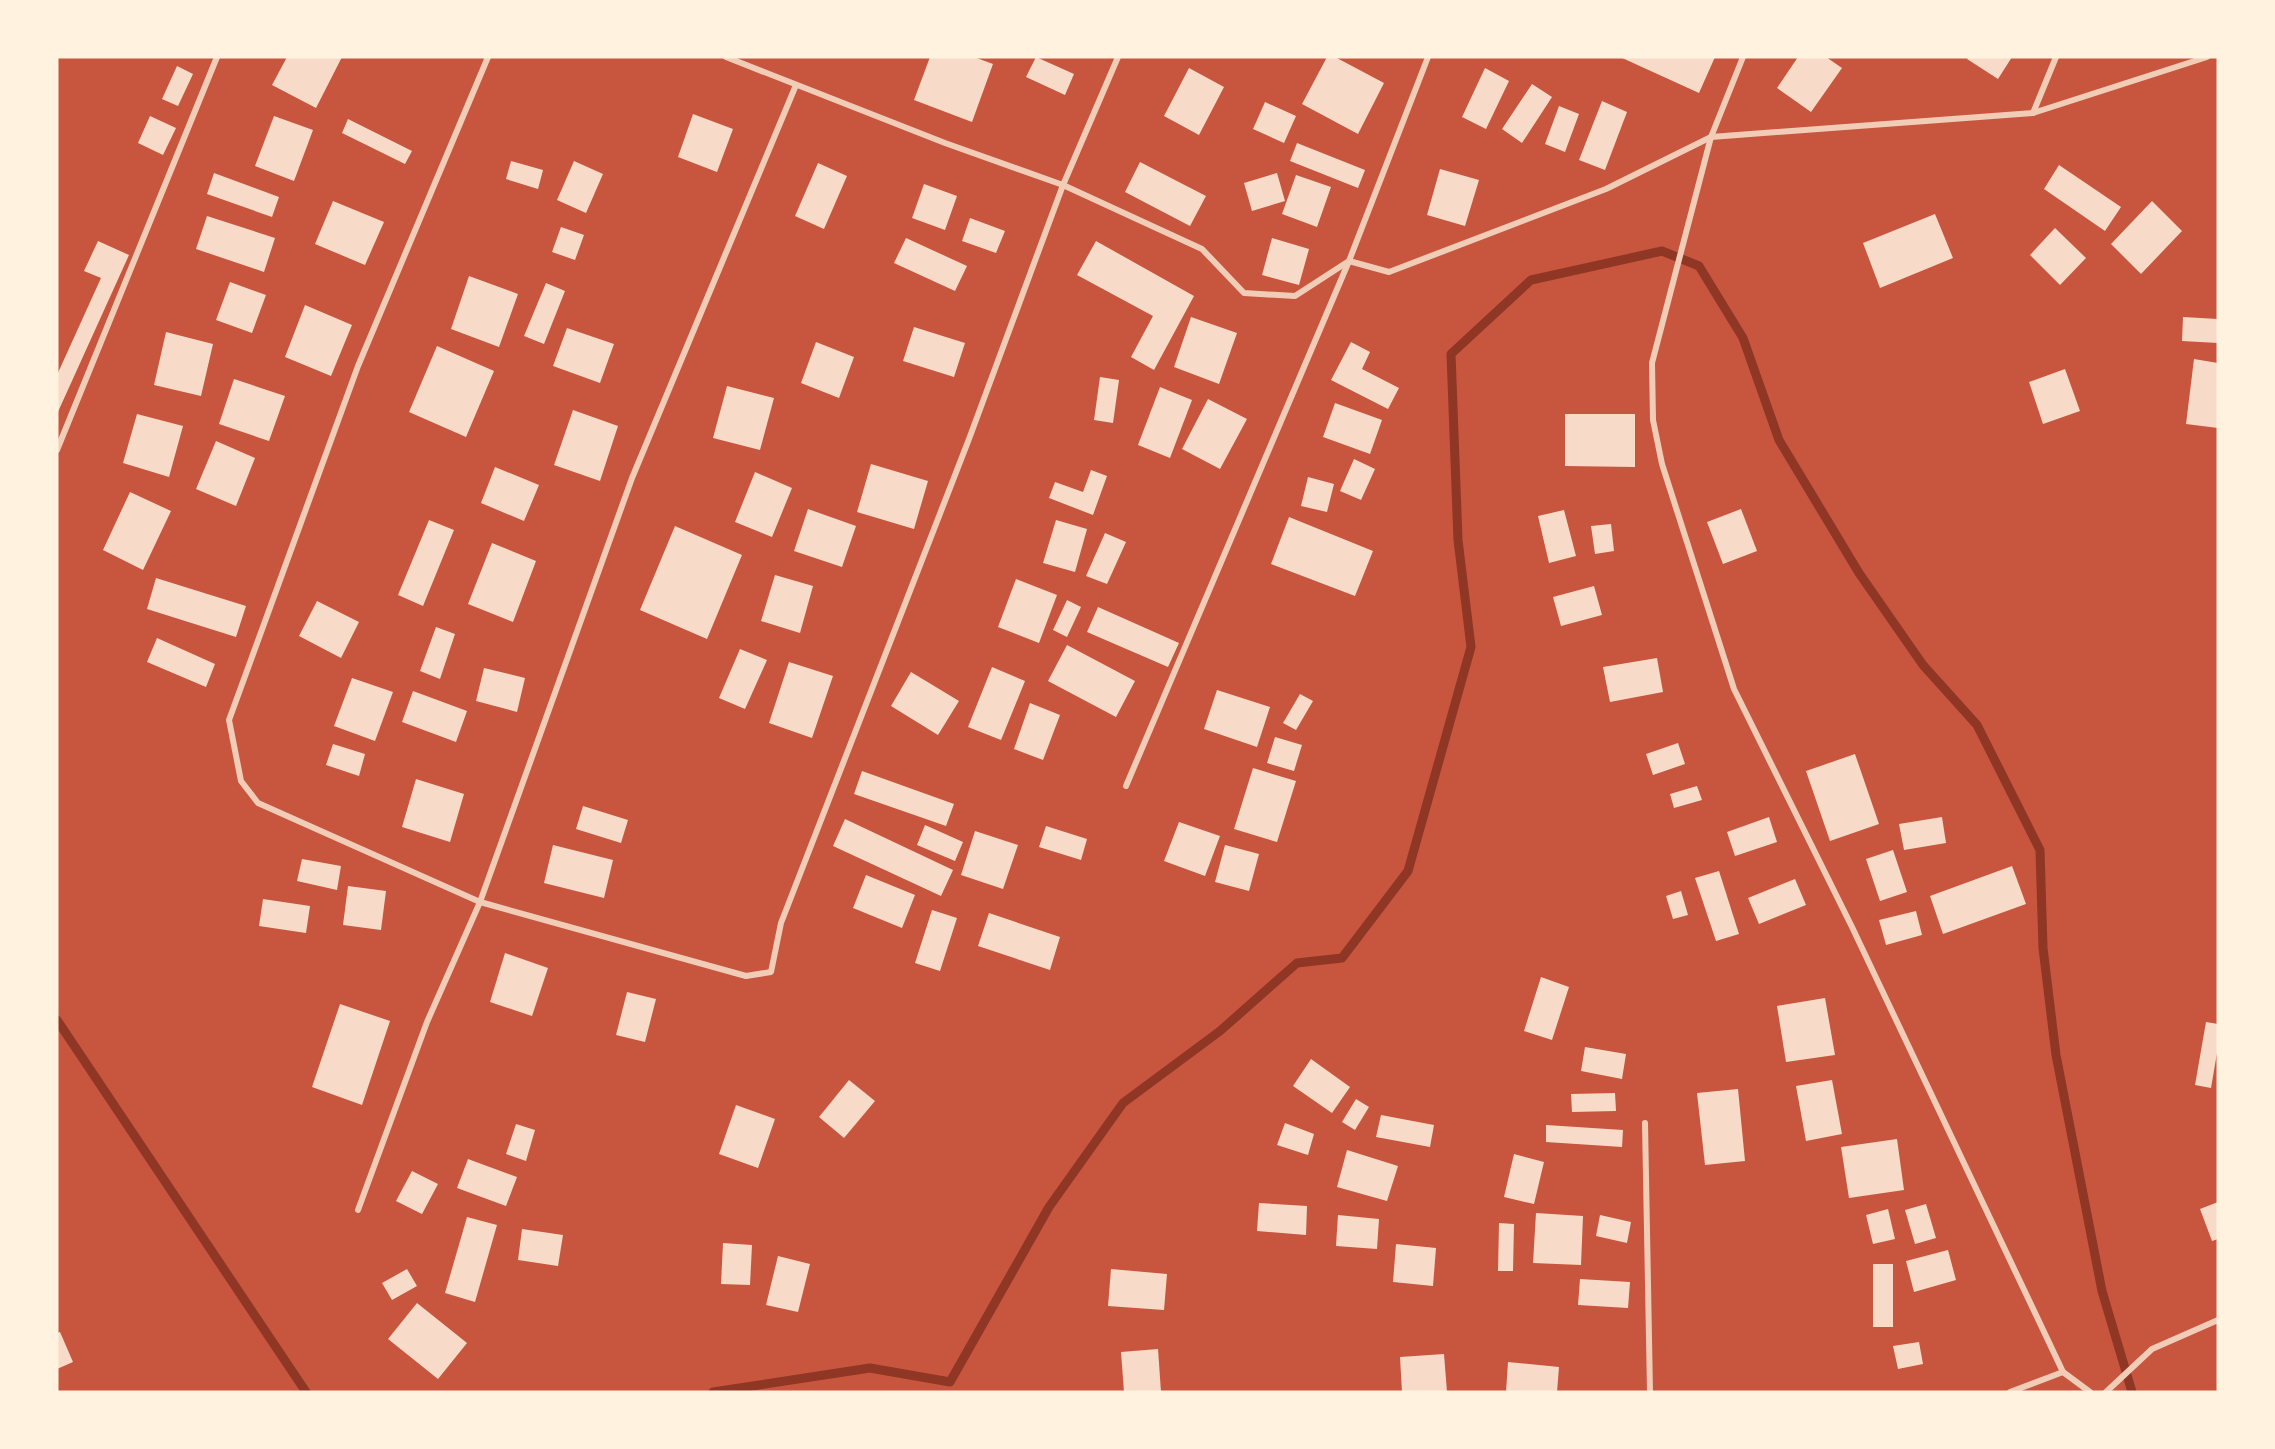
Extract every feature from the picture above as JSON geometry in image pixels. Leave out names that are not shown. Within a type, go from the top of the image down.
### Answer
[{"type":"street","points":[[57,450],[216,57]]},
{"type":"street","points":[[488,57],[358,366],[229,720],[241,781],[258,803],[480,902],[746,976],[771,972],[781,923],[969,439],[1063,185],[1118,57]]},
{"type":"street","points":[[726,57],[945,143],[1063,185],[1202,249],[1244,293],[1295,296],[1349,261],[1389,272],[1606,189],[1711,137],[2033,113],[2207,57]]},
{"type":"street","points":[[1126,786],[1349,261],[1428,57]]},
{"type":"street","points":[[1743,57],[1711,137],[1652,363],[1653,420],[1662,464],[1734,689],[1852,927],[2063,1372],[2090,1392]]},
{"type":"street","points":[[2033,113],[2056,57]]},
{"type":"street","points":[[358,1210],[427,1022],[480,902],[632,478],[796,85]]},
{"type":"street","points":[[1645,1123],[1650,1392]]},
{"type":"street","points":[[2106,1392],[2152,1349],[2218,1320]]},
{"type":"street","points":[[2010,1392],[2063,1372]]},
{"type":"building","points":[[287,57],[342,57],[316,108],[272,85]]},
{"type":"building","points":[[930,57],[974,57],[993,64],[972,122],[914,100]]},
{"type":"building","points":[[1036,57],[1074,74],[1065,95],[1026,77]]},
{"type":"building","points":[[1327,57],[1335,57],[1384,83],[1358,134],[1302,104]]},
{"type":"building","points":[[1620,57],[1715,57],[1699,93]]},
{"type":"building","points":[[1798,57],[1826,57],[1842,68],[1811,112],[1777,88]]},
{"type":"building","points":[[1969,57],[2012,57],[1998,79],[1967,59]]},
{"type":"building","points":[[177,66],[193,74],[178,106],[162,99]]},
{"type":"building","points":[[1189,68],[1224,87],[1199,135],[1164,116]]},
{"type":"building","points":[[1485,68],[1509,81],[1486,129],[1462,117]]},
{"type":"building","points":[[1532,84],[1552,97],[1522,143],[1502,129]]},
{"type":"building","points":[[1602,101],[1627,112],[1605,170],[1579,160]]},
{"type":"building","points":[[1265,102],[1296,116],[1284,143],[1253,129]]},
{"type":"building","points":[[1559,106],[1579,114],[1565,152],[1545,144]]},
{"type":"building","points":[[693,114],[733,129],[717,172],[678,157]]},
{"type":"building","points":[[150,116],[176,128],[163,155],[138,143]]},
{"type":"building","points":[[274,116],[313,130],[294,181],[255,166]]},
{"type":"building","points":[[348,119],[412,151],[405,164],[342,133]]},
{"type":"building","points":[[1297,143],[1365,170],[1358,188],[1290,161]]},
{"type":"building","points":[[511,161],[543,170],[538,189],[506,179]]},
{"type":"building","points":[[574,161],[603,174],[586,213],[557,200]]},
{"type":"building","points":[[1140,162],[1206,196],[1190,226],[1125,192]]},
{"type":"building","points":[[818,163],[847,176],[824,229],[795,216]]},
{"type":"building","points":[[2059,165],[2121,207],[2105,231],[2044,189]]},
{"type":"building","points":[[1440,169],[1479,180],[1465,226],[1427,215]]},
{"type":"building","points":[[214,173],[279,197],[272,217],[207,194]]},
{"type":"building","points":[[1277,173],[1285,201],[1252,211],[1244,183]]},
{"type":"building","points":[[1296,175],[1331,187],[1317,227],[1282,214]]},
{"type":"building","points":[[924,184],[957,196],[945,230],[912,218]]},
{"type":"building","points":[[333,201],[384,222],[365,265],[315,244]]},
{"type":"building","points":[[2152,201],[2182,231],[2141,274],[2111,244]]},
{"type":"building","points":[[1935,214],[1953,258],[1880,288],[1863,243]]},
{"type":"building","points":[[207,216],[275,238],[264,272],[196,249]]},
{"type":"building","points":[[970,218],[1005,231],[996,253],[962,241]]},
{"type":"building","points":[[561,227],[584,235],[575,260],[552,252]]},
{"type":"building","points":[[2055,228],[2086,258],[2060,285],[2030,255]]},
{"type":"building","points":[[906,238],[967,266],[955,291],[894,263]]},
{"type":"building","points":[[1272,238],[1309,249],[1299,285],[1262,275]]},
{"type":"building","points":[[98,241],[129,255],[57,414],[57,375],[101,278],[84,271]]},
{"type":"building","points":[[1096,241],[1194,296],[1154,370],[1131,357],[1153,316],[1077,275]]},
{"type":"building","points":[[469,276],[518,294],[499,347],[451,329]]},
{"type":"building","points":[[230,282],[266,295],[252,333],[216,320]]},
{"type":"building","points":[[546,283],[565,291],[544,344],[524,336]]},
{"type":"building","points":[[305,305],[352,325],[331,376],[285,357]]},
{"type":"building","points":[[1191,317],[1237,333],[1219,384],[1174,367]]},
{"type":"building","points":[[2183,317],[2218,319],[2218,343],[2182,341]]},
{"type":"building","points":[[914,327],[965,343],[954,377],[903,361]]},
{"type":"building","points":[[567,328],[614,344],[600,383],[553,366]]},
{"type":"building","points":[[166,332],[213,344],[201,396],[154,385]]},
{"type":"building","points":[[816,342],[854,357],[839,398],[801,383]]},
{"type":"building","points":[[1351,342],[1370,352],[1362,369],[1399,388],[1388,409],[1331,380]]},
{"type":"building","points":[[437,346],[494,371],[466,437],[409,412]]},
{"type":"building","points":[[2194,359],[2218,363],[2218,428],[2186,424]]},
{"type":"building","points":[[2065,369],[2080,411],[2043,424],[2029,382]]},
{"type":"building","points":[[1100,377],[1119,380],[1113,423],[1094,420]]},
{"type":"building","points":[[234,379],[285,396],[269,441],[219,424]]},
{"type":"building","points":[[727,386],[774,398],[760,450],[713,438]]},
{"type":"building","points":[[1160,387],[1192,400],[1170,458],[1138,445]]},
{"type":"building","points":[[1208,399],[1247,419],[1220,469],[1182,449]]},
{"type":"building","points":[[1335,403],[1382,420],[1370,454],[1323,437]]},
{"type":"building","points":[[573,410],[618,426],[600,481],[554,465]]},
{"type":"building","points":[[137,414],[183,426],[169,477],[123,463]]},
{"type":"building","points":[[1565,414],[1635,414],[1635,467],[1565,466]]},
{"type":"building","points":[[216,441],[255,458],[236,506],[196,489]]},
{"type":"building","points":[[1354,459],[1375,469],[1361,500],[1340,491]]},
{"type":"building","points":[[871,464],[928,481],[914,529],[857,512]]},
{"type":"building","points":[[495,467],[539,485],[524,521],[481,503]]},
{"type":"building","points":[[1091,470],[1107,476],[1093,515],[1049,498],[1055,482],[1083,492]]},
{"type":"building","points":[[755,472],[792,488],[772,537],[735,522]]},
{"type":"building","points":[[1308,477],[1334,484],[1327,512],[1301,506]]},
{"type":"building","points":[[130,492],[171,511],[143,570],[103,550]]},
{"type":"building","points":[[808,509],[856,526],[842,567],[794,551]]},
{"type":"building","points":[[1741,509],[1757,551],[1723,564],[1707,522]]},
{"type":"building","points":[[1564,510],[1576,556],[1549,563],[1538,516]]},
{"type":"building","points":[[1289,517],[1373,551],[1355,596],[1271,564]]},
{"type":"building","points":[[429,520],[454,530],[423,606],[398,595]]},
{"type":"building","points":[[1056,520],[1087,529],[1075,572],[1043,563]]},
{"type":"building","points":[[1611,524],[1614,551],[1595,554],[1591,526]]},
{"type":"building","points":[[675,526],[742,555],[707,639],[640,610]]},
{"type":"building","points":[[1105,533],[1126,542],[1107,584],[1086,576]]},
{"type":"building","points":[[492,543],[536,561],[513,622],[468,604]]},
{"type":"building","points":[[775,575],[813,586],[800,633],[761,621]]},
{"type":"building","points":[[156,578],[246,606],[236,637],[147,609]]},
{"type":"building","points":[[1016,579],[1057,595],[1039,643],[998,627]]},
{"type":"building","points":[[1594,586],[1602,615],[1561,626],[1553,597]]},
{"type":"building","points":[[1067,600],[1081,607],[1067,637],[1053,630]]},
{"type":"building","points":[[317,601],[359,622],[341,658],[299,636]]},
{"type":"building","points":[[1098,607],[1179,643],[1168,667],[1087,632]]},
{"type":"building","points":[[436,627],[455,634],[440,679],[420,671]]},
{"type":"building","points":[[157,638],[215,664],[206,687],[147,662]]},
{"type":"building","points":[[1067,645],[1135,681],[1116,717],[1048,681]]},
{"type":"building","points":[[740,649],[767,660],[745,709],[719,698]]},
{"type":"building","points":[[1657,658],[1663,692],[1610,702],[1603,667]]},
{"type":"building","points":[[789,662],[833,676],[812,738],[769,723]]},
{"type":"building","points":[[992,667],[1025,681],[1001,740],[968,727]]},
{"type":"building","points":[[484,668],[525,678],[517,712],[476,701]]},
{"type":"building","points":[[911,672],[959,701],[938,735],[891,706]]},
{"type":"building","points":[[352,678],[393,692],[375,741],[334,726]]},
{"type":"building","points":[[1217,690],[1270,707],[1257,747],[1204,729]]},
{"type":"building","points":[[413,691],[467,711],[456,742],[402,722]]},
{"type":"building","points":[[1300,694],[1313,701],[1296,730],[1283,723]]},
{"type":"building","points":[[1030,703],[1060,715],[1043,760],[1014,749]]},
{"type":"building","points":[[1275,737],[1302,745],[1294,771],[1267,763]]},
{"type":"building","points":[[1678,743],[1685,764],[1653,775],[1646,754]]},
{"type":"building","points":[[333,744],[365,754],[359,776],[326,765]]},
{"type":"building","points":[[1855,754],[1879,824],[1830,841],[1806,771]]},
{"type":"building","points":[[1253,768],[1296,781],[1277,842],[1234,829]]},
{"type":"building","points":[[862,771],[954,804],[946,826],[854,794]]},
{"type":"building","points":[[416,779],[464,794],[450,842],[402,827]]},
{"type":"building","points":[[1697,786],[1702,800],[1674,808],[1670,794]]},
{"type":"building","points":[[583,806],[628,820],[621,843],[576,829]]},
{"type":"building","points":[[1769,817],[1777,842],[1735,856],[1727,832]]},
{"type":"building","points":[[1942,817],[1946,843],[1904,850],[1899,824]]},
{"type":"building","points":[[845,819],[953,870],[941,896],[833,846]]},
{"type":"building","points":[[1179,822],[1220,836],[1205,876],[1164,861]]},
{"type":"building","points":[[925,825],[963,842],[955,861],[917,845]]},
{"type":"building","points":[[1046,826],[1087,839],[1081,860],[1039,847]]},
{"type":"building","points":[[975,831],[1018,845],[1003,889],[961,875]]},
{"type":"building","points":[[553,845],[613,860],[604,898],[544,883]]},
{"type":"building","points":[[1225,845],[1259,854],[1249,891],[1215,882]]},
{"type":"building","points":[[1893,850],[1907,892],[1880,901],[1866,859]]},
{"type":"building","points":[[302,859],[341,866],[337,890],[297,881]]},
{"type":"building","points":[[2012,866],[2026,904],[1943,934],[1930,896]]},
{"type":"building","points":[[1719,871],[1739,934],[1716,941],[1695,878]]},
{"type":"building","points":[[866,875],[915,895],[902,928],[853,908]]},
{"type":"building","points":[[1795,879],[1806,905],[1759,924],[1748,898]]},
{"type":"building","points":[[348,886],[386,891],[381,930],[343,925]]},
{"type":"building","points":[[1681,891],[1688,915],[1673,919],[1666,896]]},
{"type":"building","points":[[263,899],[310,906],[306,933],[259,926]]},
{"type":"building","points":[[932,910],[957,918],[940,971],[915,963]]},
{"type":"building","points":[[1916,911],[1922,935],[1886,945],[1879,920]]},
{"type":"building","points":[[989,913],[1060,937],[1050,970],[978,946]]},
{"type":"building","points":[[505,953],[548,968],[532,1016],[490,1002]]},
{"type":"building","points":[[1541,977],[1569,987],[1552,1040],[1524,1031]]},
{"type":"building","points":[[627,992],[656,999],[645,1042],[616,1035]]},
{"type":"building","points":[[1825,998],[1835,1055],[1786,1062],[1777,1006]]},
{"type":"building","points":[[340,1004],[390,1021],[362,1105],[312,1087]]},
{"type":"building","points":[[2206,1022],[2218,1024],[2218,1047],[2211,1088],[2195,1085]]},
{"type":"building","points":[[1585,1047],[1626,1054],[1622,1079],[1581,1071]]},
{"type":"building","points":[[1311,1059],[1350,1087],[1332,1113],[1293,1086]]},
{"type":"building","points":[[849,1080],[875,1101],[844,1138],[819,1117]]},
{"type":"building","points":[[1832,1080],[1842,1134],[1806,1141],[1796,1086]]},
{"type":"building","points":[[1738,1089],[1745,1161],[1705,1165],[1697,1093]]},
{"type":"building","points":[[1615,1093],[1616,1111],[1572,1112],[1571,1094]]},
{"type":"building","points":[[1356,1099],[1369,1107],[1355,1130],[1342,1122]]},
{"type":"building","points":[[736,1105],[775,1119],[758,1168],[719,1154]]},
{"type":"building","points":[[1381,1115],[1434,1125],[1430,1147],[1376,1137]]},
{"type":"building","points":[[1285,1123],[1314,1134],[1308,1155],[1277,1145]]},
{"type":"building","points":[[516,1124],[535,1130],[526,1161],[506,1154]]},
{"type":"building","points":[[1546,1125],[1623,1130],[1622,1147],[1546,1142]]},
{"type":"building","points":[[1897,1139],[1904,1190],[1849,1198],[1841,1147]]},
{"type":"building","points":[[1347,1150],[1398,1166],[1387,1201],[1337,1187]]},
{"type":"building","points":[[1514,1154],[1544,1162],[1534,1204],[1504,1197]]},
{"type":"building","points":[[468,1159],[517,1177],[506,1206],[457,1188]]},
{"type":"building","points":[[412,1171],[438,1184],[422,1214],[396,1201]]},
{"type":"building","points":[[2218,1202],[2218,1239],[2212,1241],[2200,1209]]},
{"type":"building","points":[[1259,1203],[1307,1206],[1306,1235],[1257,1231]]},
{"type":"building","points":[[1926,1204],[1936,1238],[1915,1244],[1905,1210]]},
{"type":"building","points":[[1888,1209],[1895,1239],[1873,1244],[1866,1215]]},
{"type":"building","points":[[1536,1213],[1583,1216],[1581,1265],[1533,1263]]},
{"type":"building","points":[[1338,1215],[1379,1219],[1377,1249],[1336,1246]]},
{"type":"building","points":[[1600,1215],[1631,1222],[1627,1243],[1596,1236]]},
{"type":"building","points":[[467,1217],[497,1225],[475,1302],[445,1293]]},
{"type":"building","points":[[1499,1223],[1514,1224],[1513,1271],[1498,1271]]},
{"type":"building","points":[[522,1229],[563,1235],[558,1266],[518,1260]]},
{"type":"building","points":[[723,1243],[752,1245],[750,1285],[721,1284]]},
{"type":"building","points":[[1396,1244],[1436,1248],[1433,1286],[1393,1282]]},
{"type":"building","points":[[1948,1250],[1956,1280],[1914,1292],[1906,1261]]},
{"type":"building","points":[[778,1256],[810,1264],[798,1312],[766,1305]]},
{"type":"building","points":[[1873,1264],[1893,1264],[1893,1327],[1873,1327]]},
{"type":"building","points":[[407,1269],[417,1286],[392,1300],[382,1283]]},
{"type":"building","points":[[1111,1269],[1167,1274],[1164,1310],[1108,1306]]},
{"type":"building","points":[[1580,1279],[1630,1282],[1628,1308],[1578,1305]]},
{"type":"building","points":[[417,1303],[467,1343],[438,1379],[388,1339]]},
{"type":"building","points":[[60,1332],[73,1362],[57,1369],[57,1333]]},
{"type":"building","points":[[1919,1342],[1923,1364],[1898,1369],[1893,1346]]},
{"type":"building","points":[[1158,1349],[1161,1392],[1124,1392],[1121,1352]]},
{"type":"building","points":[[1444,1354],[1447,1392],[1402,1392],[1400,1357]]},
{"type":"building","points":[[1508,1362],[1559,1367],[1557,1392],[1506,1392]]},
{"type":"waterway","points":[[713,1392],[870,1368],[950,1382],[1049,1207],[1123,1103],[1220,1031],[1297,963],[1342,958],[1408,871],[1471,647],[1458,540],[1451,354],[1531,280],[1662,251],[1699,266],[1743,338],[1779,440],[1859,573],[1923,665],[1977,725],[2040,850],[2043,948],[2056,1055],[2102,1291],[2132,1392]]},
{"type":"waterway","points":[[57,1020],[306,1392]]}]
